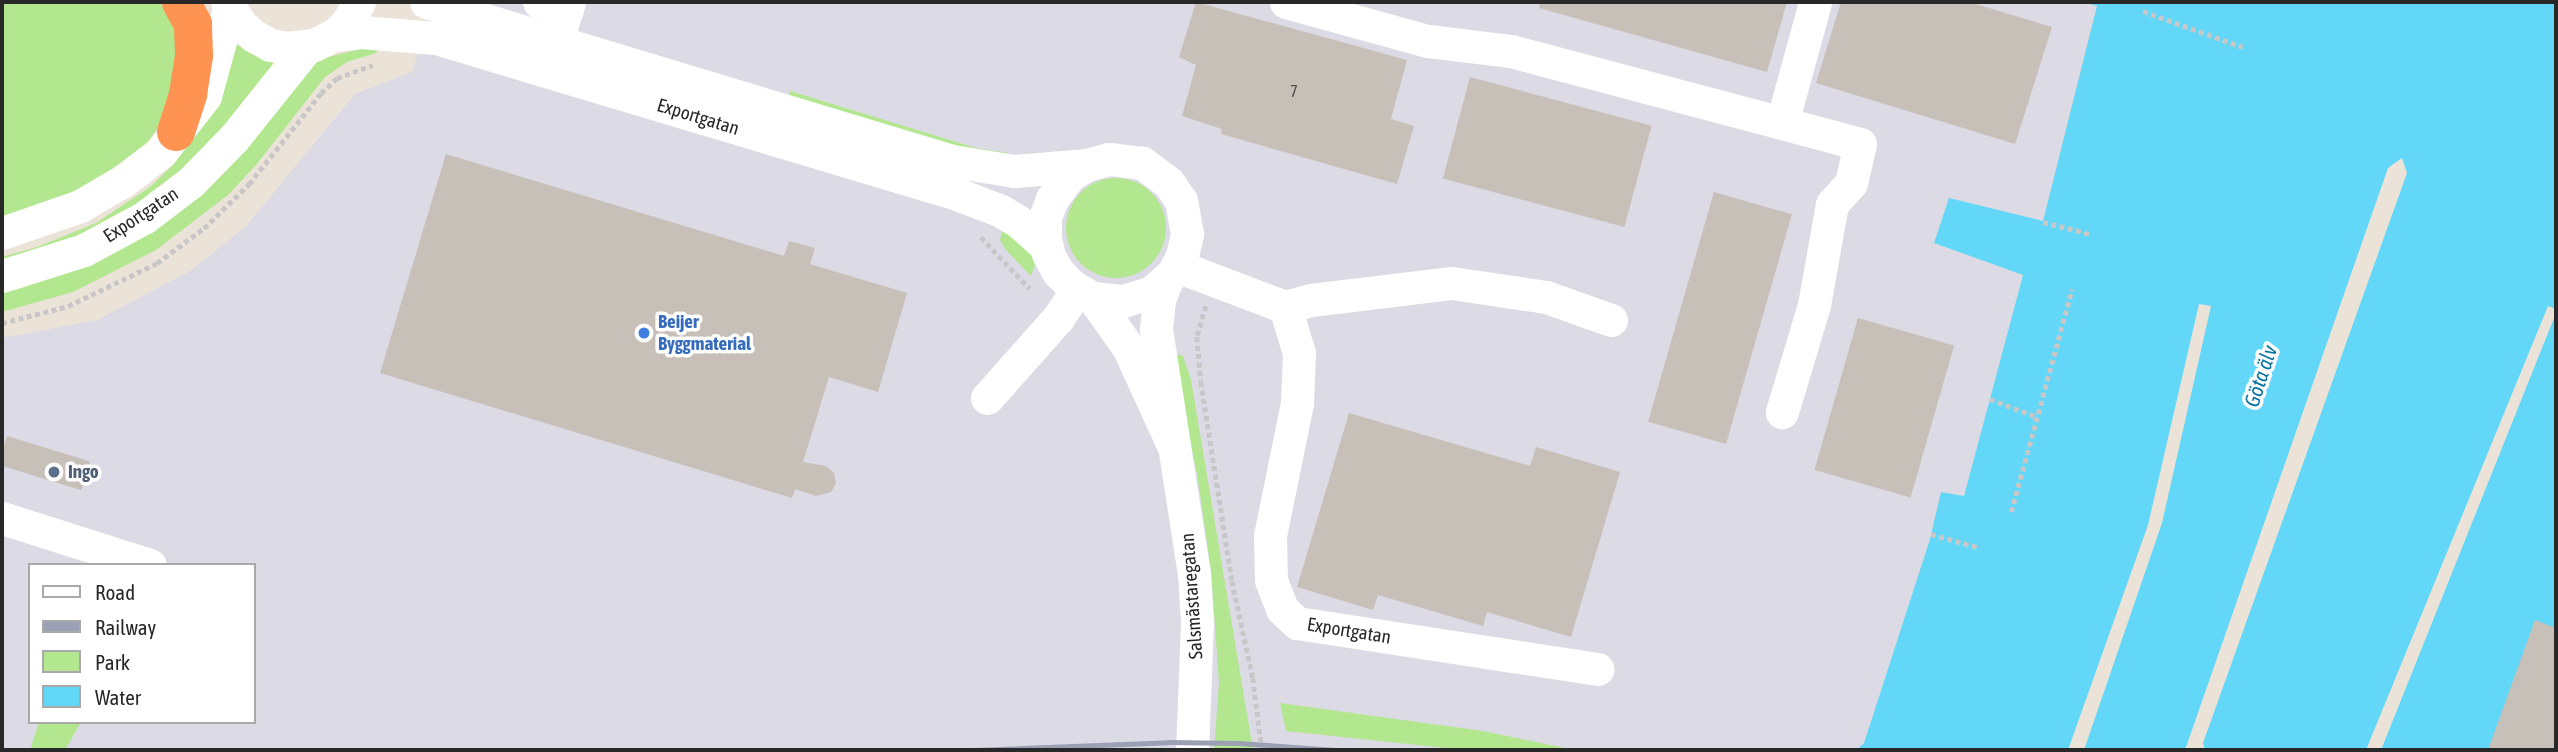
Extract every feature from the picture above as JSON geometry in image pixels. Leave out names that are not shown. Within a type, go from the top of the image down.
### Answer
[{"type":"highway","points":[[176,132],[188,94],[194,55],[193,24],[181,2]]},
{"type":"street","name":"Exportgatan","points":[[2,276],[84,250],[154,210],[191,182],[320,41],[347,23],[359,2]]},
{"type":"street","name":"Exportgatan","points":[[426,2],[962,163],[1014,171],[1087,165],[1109,159],[1131,160],[1152,169],[1170,183],[1181,201],[1187,223],[1186,246],[1172,273]]},
{"type":"street","points":[[1286,2],[1428,41],[1511,51],[1860,144],[1851,183],[1832,204],[1814,305],[1782,412]]},
{"type":"street","points":[[1782,124],[1815,2]]},
{"type":"street","points":[[556,43],[558,4]]},
{"type":"street","name":"Exportgatan","points":[[2,233],[80,206],[123,181],[161,152],[205,96],[228,5]]},
{"type":"street","name":"Exportgatan","points":[[228,5],[246,31],[279,47],[360,32],[397,33],[449,42],[957,194],[1001,211],[1019,222],[1047,247]]},
{"type":"street","name":"Exportgatan","points":[[1085,294],[1058,272],[1047,247],[1045,217],[1052,199],[1070,175],[1087,165]]},
{"type":"street","points":[[987,398],[1054,323],[1085,294],[1113,301],[1133,299],[1152,292],[1172,273],[1298,304],[1452,284],[1546,297],[1611,320]]},
{"type":"street","name":"Salsmästaregatan","points":[[1172,273],[1156,314],[1157,341],[1187,525],[1197,622],[1192,750]]},
{"type":"street","name":"Salsmästaregatan","points":[[1085,294],[1128,347],[1172,443]]},
{"type":"street","name":"Exportgatan","points":[[1298,304],[1297,403],[1270,536],[1271,580],[1282,609],[1297,623],[1597,669]]},
{"type":"street","points":[[2,518],[144,563]]},
{"type":"path","points":[[2143,11],[2243,47]]},
{"type":"path","points":[[2043,222],[2090,234]]},
{"type":"path","points":[[972,228],[1054,323]]},
{"type":"path","points":[[2011,512],[2072,289]]},
{"type":"path","points":[[1157,341],[1197,337],[1215,475],[1232,581],[1255,690],[1262,750]]},
{"type":"path","points":[[1990,399],[2037,417]]},
{"type":"path","points":[[1931,534],[1980,548]]},
{"type":"path","points":[[1261,742],[1268,750]]},
{"type":"shaded area","points":[[434,2],[2084,2],[2097,6],[2043,222],[1949,198],[1934,242],[2023,275],[1964,496],[1941,493],[1930,539],[1864,743],[1856,750],[2,750],[2,338],[97,320],[190,271],[246,226],[355,94],[412,72]]},
{"type":"green space","points":[[2,2],[160,2],[174,24],[181,50],[162,122],[144,147],[103,180],[2,222]]},
{"type":"green space","points":[[236,44],[277,62],[216,146],[104,232],[2,268],[2,257],[37,247],[96,223],[150,187],[173,165],[205,122]]},
{"type":"green space","points":[[381,44],[376,53],[347,62],[325,77],[256,165],[228,195],[156,250],[73,292],[2,312],[2,288],[50,275],[308,66],[328,57]]},
{"type":"green space","points":[[790,91],[976,148],[1008,153],[1007,157],[994,158],[789,100]]},
{"type":"green space","points":[[1116,178],[1135,182],[1151,193],[1162,209],[1166,228],[1162,247],[1151,263],[1135,274],[1116,278],[1097,274],[1081,263],[1070,247],[1066,228],[1070,209],[1081,193],[1097,182]]},
{"type":"green space","points":[[1004,224],[1024,242],[1036,262],[1031,276],[1000,240]]},
{"type":"green space","points":[[1171,353],[1183,356],[1191,380],[1253,750],[1214,750],[1219,683],[1211,570],[1197,474]]},
{"type":"green space","points":[[1280,703],[1483,731],[1575,750],[1464,750],[1286,731]]},
{"type":"green space","points":[[38,724],[80,724],[65,750],[30,750]]},
{"type":"water","name":"Göta älv","points":[[2084,2],[2556,2],[2556,638],[2541,633],[2491,750],[1856,750],[1864,743],[1930,539],[1941,492],[1964,496],[2023,275],[1934,243],[1949,198],[2043,221],[2097,6]]},
{"type":"pier","points":[[2402,158],[2407,173],[2203,743],[2205,750],[2185,750],[2388,168]]},
{"type":"pier","points":[[2199,304],[2211,306],[2162,523],[2084,750],[2068,750],[2148,525]]},
{"type":"pier","points":[[2548,306],[2556,309],[2556,313],[2381,750],[2366,750]]},
{"type":"building","points":[[1196,2],[1407,60],[1391,119],[1414,126],[1397,184],[1221,134],[1222,129],[1182,116],[1196,65],[1179,57]]},
{"type":"building","points":[[1540,2],[1787,2],[1767,72],[1539,8]]},
{"type":"building","points":[[1841,2],[1969,2],[2052,27],[2015,144],[1816,83]]},
{"type":"building","points":[[1470,77],[1652,126],[1624,227],[1443,178]]},
{"type":"building","name":"Beijer Byggmaterial","points":[[446,154],[784,256],[789,241],[815,248],[810,264],[907,293],[878,392],[829,377],[803,462],[826,466],[834,473],[836,483],[831,492],[816,496],[795,489],[792,498],[380,373]]},
{"type":"building","points":[[1714,192],[1792,214],[1726,444],[1648,422]]},
{"type":"building","points":[[1858,318],[1954,346],[1911,497],[1814,470]]},
{"type":"building","points":[[1349,413],[1530,466],[1536,447],[1620,472],[1571,637],[1487,612],[1483,626],[1378,595],[1373,610],[1297,587]]},
{"type":"building","points":[[7,436],[90,461],[81,490],[2,466],[2,452]]},
{"type":"building","points":[[2535,620],[2556,628],[2556,750],[2488,750]]},
{"type":"railway","points":[[974,750],[1169,742],[1239,743],[1336,750]]},
{"type":"place","name":"Beijer Byggmaterial","points":[[644,333]]},
{"type":"place","name":"Ingo","points":[[54,472]]}]
